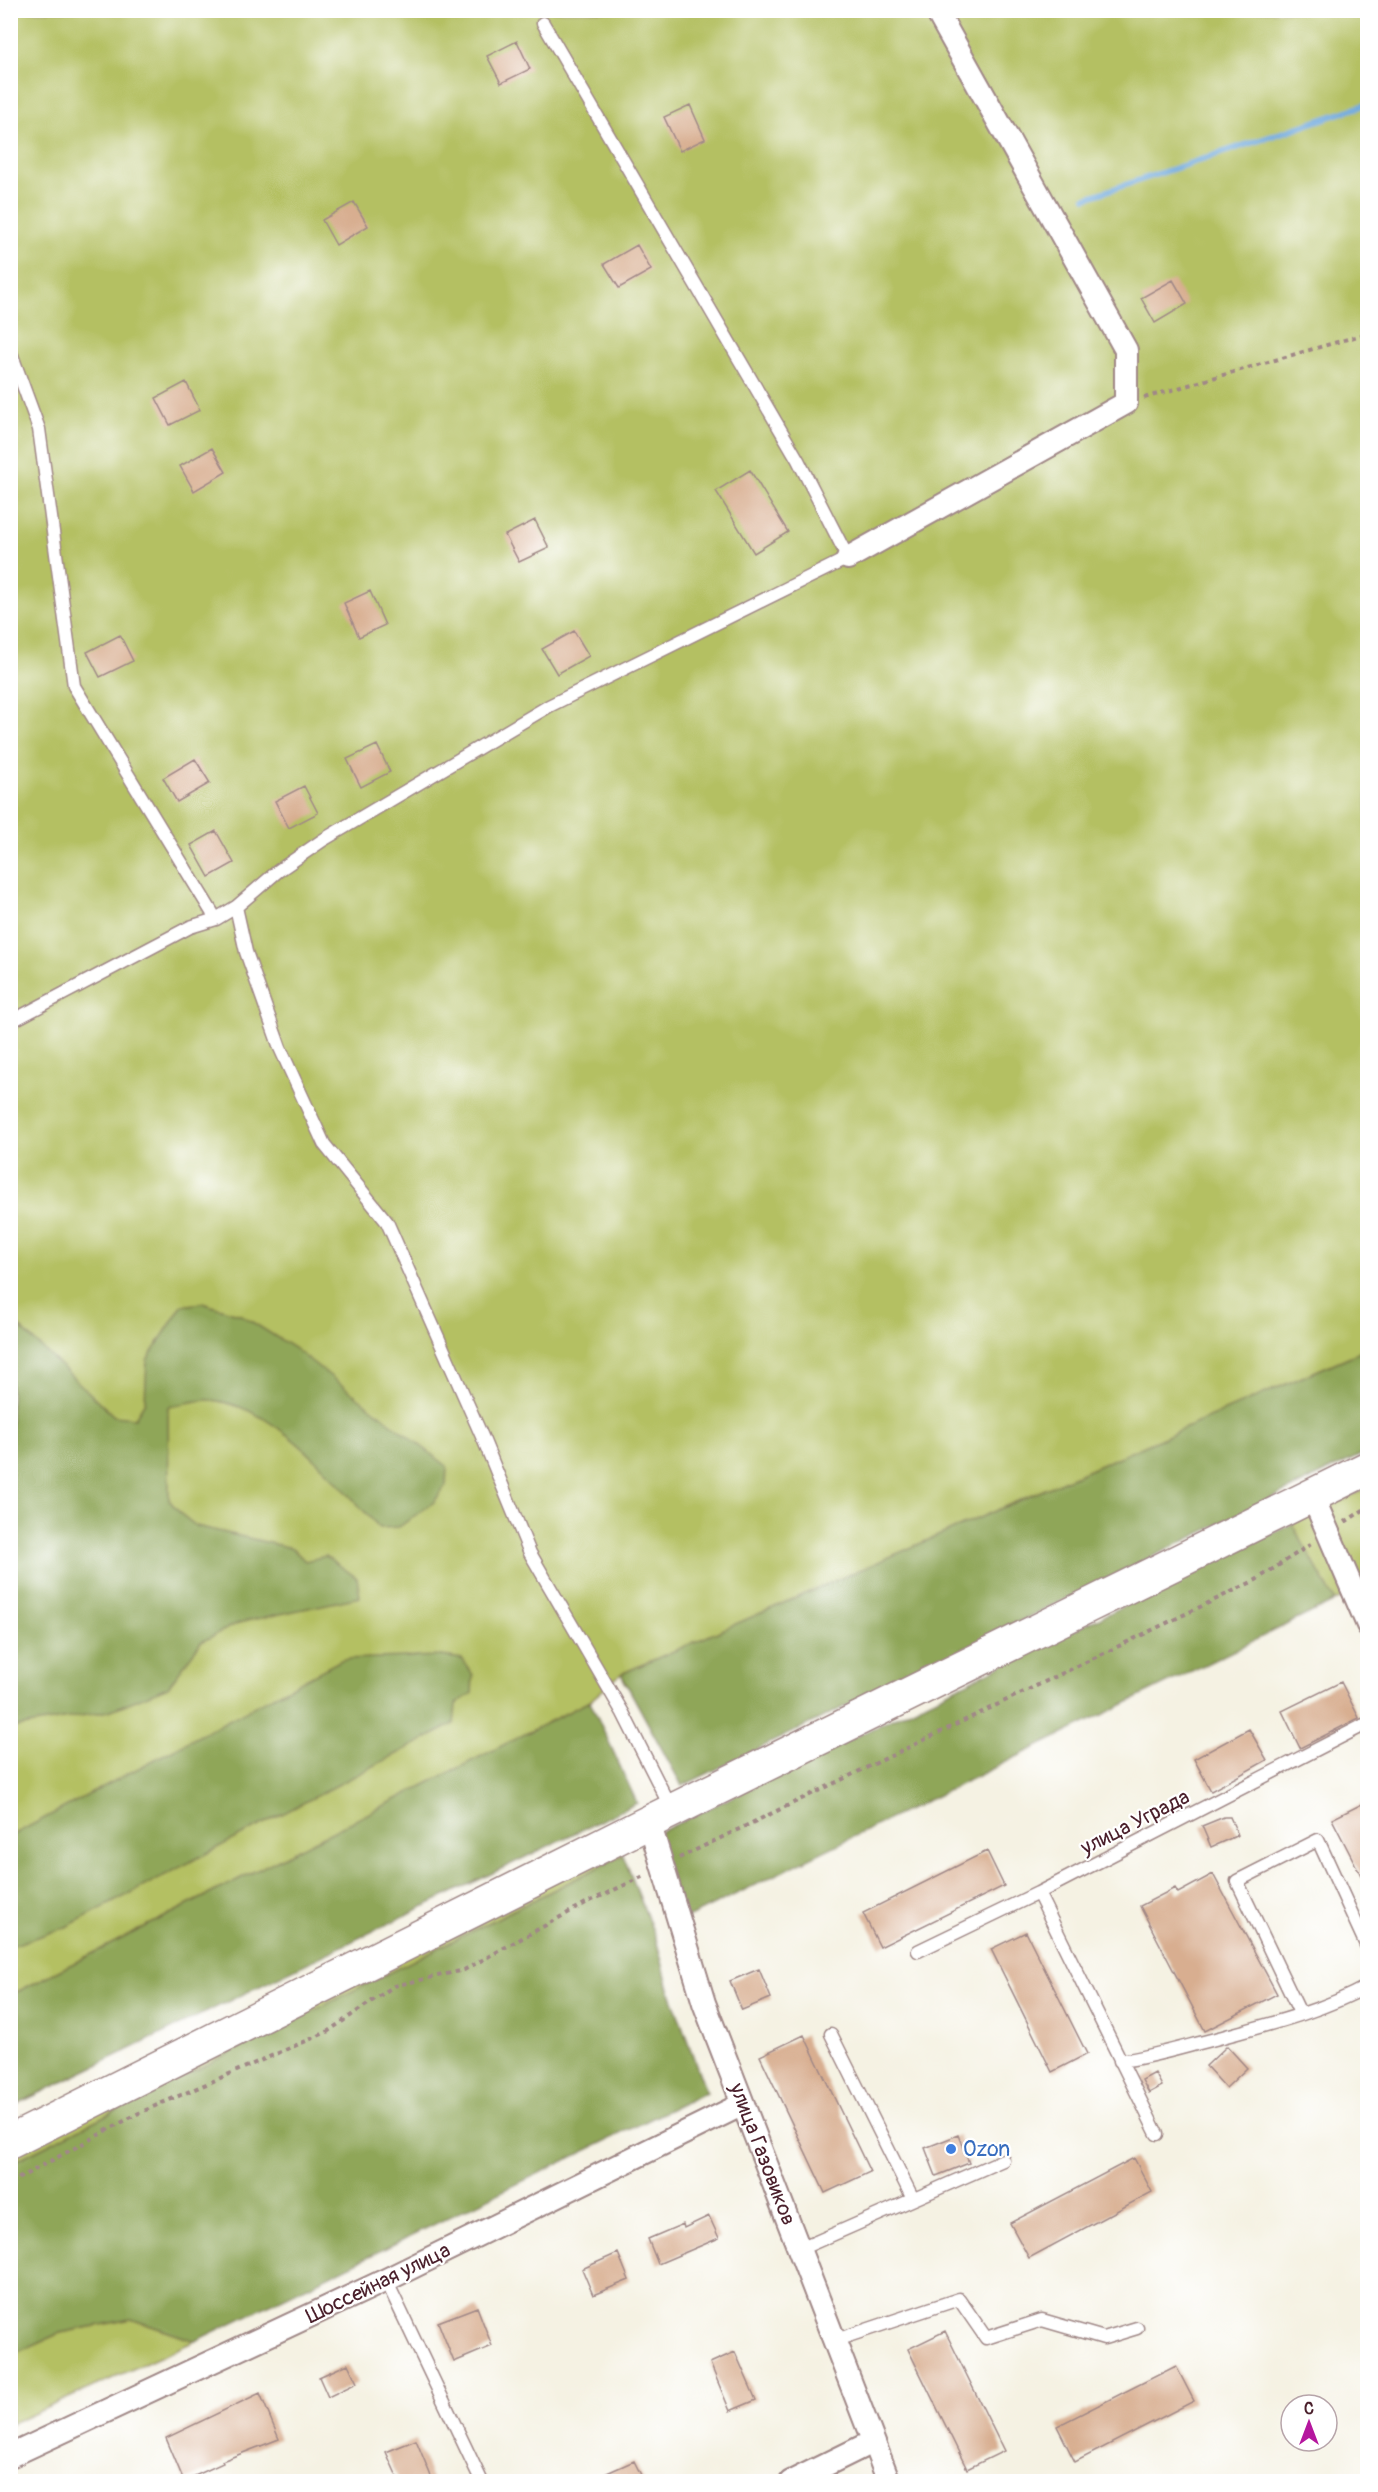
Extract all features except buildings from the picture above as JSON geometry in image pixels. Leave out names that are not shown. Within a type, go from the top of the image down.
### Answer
[{"type":"highway","points":[[10,2142],[1368,1468]]},
{"type":"street","points":[[848,558],[1126,404],[1126,350],[936,10]]},
{"type":"street","points":[[1312,1495],[1368,1625]]},
{"type":"street","name":"улица Газовиков","points":[[661,1817],[663,1866],[704,2003],[889,2481]]},
{"type":"street","name":"Шоссейная улица","points":[[10,2456],[386,2280],[743,2104]]},
{"type":"street","points":[[791,2481],[872,2442]]},
{"type":"lane","points":[[10,1022],[190,927],[216,919],[236,907],[278,871],[323,840],[549,706],[848,558],[798,460],[543,22]]},
{"type":"lane","points":[[10,350],[39,429],[74,686],[216,919]]},
{"type":"lane","points":[[236,907],[246,952],[280,1048],[324,1144],[387,1222],[484,1441],[530,1553],[623,1713],[661,1817]]},
{"type":"lane","name":"улица Уграда","points":[[918,1951],[1038,1893],[1368,1723]]},
{"type":"lane","points":[[1300,2013],[1238,1881],[1318,1840],[1368,1949]]},
{"type":"lane","points":[[1038,1893],[1156,2134]]},
{"type":"lane","points":[[1120,2061],[1154,2055],[1300,2013],[1346,1998],[1368,1986]]},
{"type":"lane","points":[[831,2034],[913,2199]]},
{"type":"lane","points":[[800,2249],[1004,2160]]},
{"type":"lane","points":[[386,2280],[482,2481]]},
{"type":"lane","points":[[833,2341],[959,2299],[986,2338],[1041,2320],[1104,2338],[1137,2328]]},
{"type":"path","points":[[1126,404],[1368,333]]},
{"type":"path","points":[[10,2183],[139,2112],[327,2032],[394,1986],[464,1970],[586,1904],[663,1866],[1256,1580],[1368,1508]]},
{"type":"green space","points":[[11,11],[1367,11],[1367,1349],[621,1674],[590,1701],[11,1995]]},
{"type":"green space","points":[[202,1303],[241,1315],[294,1348],[447,1466],[446,1485],[434,1502],[399,1527],[380,1528],[304,1449],[282,1431],[258,1416],[234,1405],[209,1400],[168,1407],[169,1500],[181,1514],[196,1526],[292,1548],[305,1561],[326,1556],[357,1578],[360,1597],[238,1623],[201,1642],[168,1687],[109,1711],[11,1728],[11,1319],[114,1416],[135,1418],[145,1402],[147,1360],[182,1306]]},
{"type":"green space","points":[[1367,1349],[1367,1452],[682,1786],[621,1674]]},
{"type":"green space","points":[[1367,1488],[1367,1588],[1335,1601],[1292,1524]]},
{"type":"green space","points":[[1292,1524],[1335,1601],[671,1926],[652,1836]]},
{"type":"green space","points":[[442,1656],[462,1659],[473,1675],[472,1693],[456,1704],[454,1724],[66,1927],[11,1946],[11,1836],[343,1659]]},
{"type":"green space","points":[[590,1701],[637,1803],[11,2107],[11,1995]]},
{"type":"green space","points":[[618,1847],[623,1855],[11,2163],[11,2153]]},
{"type":"green space","points":[[623,1855],[656,1939],[670,1992],[706,2092],[195,2341],[131,2319],[60,2333],[11,2355],[11,2163]]},
{"type":"green space","points":[[131,2319],[195,2341],[11,2424],[10,2355],[60,2333]]},
{"type":"waterway","points":[[1086,198],[1368,104]]},
{"type":"place","name":"Ozon","points":[[951,2149]]}]
